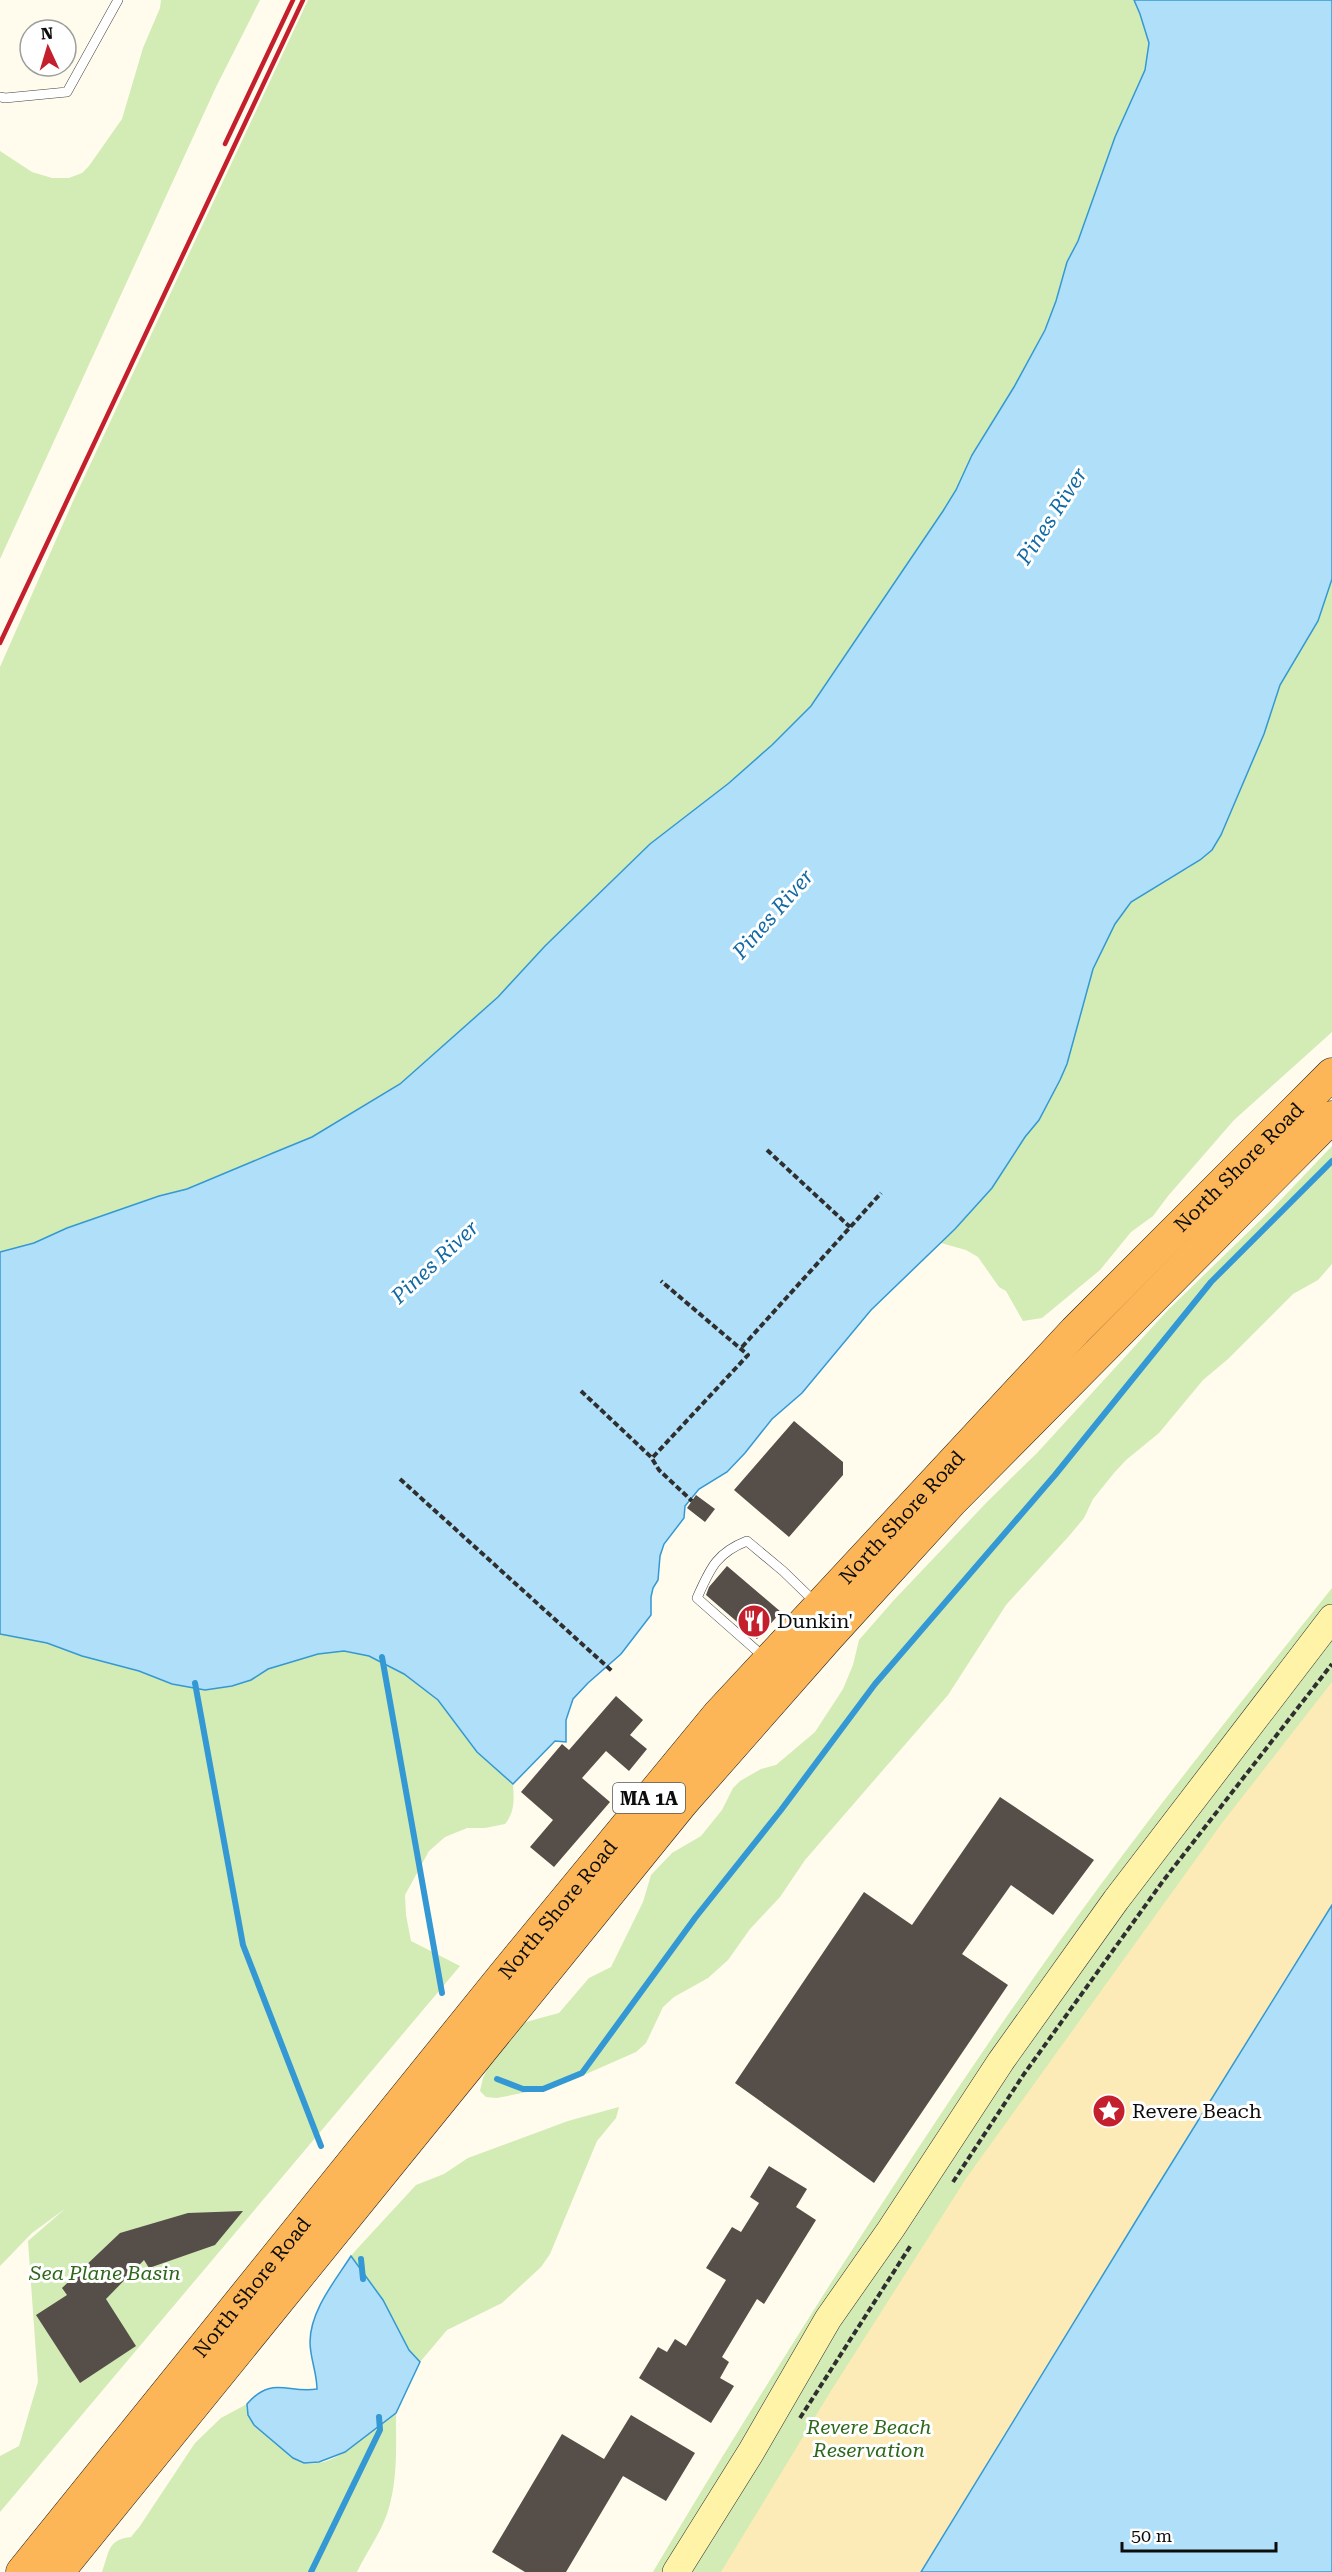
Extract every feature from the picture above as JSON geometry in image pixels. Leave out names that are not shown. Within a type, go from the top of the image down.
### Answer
[{"type":"highway","name":"North Shore Road","points":[[22,2572],[518,1958],[718,1715],[1075,1331],[1332,1074]]},
{"type":"highway","name":"North Shore Road","points":[[58,2572],[690,1794],[952,1501],[1332,1117]]},
{"type":"main road","points":[[676,2572],[751,2452],[828,2319],[891,2229],[1001,2061],[1116,1900],[1332,1618]]},
{"type":"lane","points":[[0,97],[67,92],[118,0]]},
{"type":"lane","points":[[768,1660],[697,1598],[711,1567],[730,1548],[747,1541],[783,1570],[818,1605]]},
{"type":"path","points":[[767,1150],[850,1227]]},
{"type":"path","points":[[742,1347],[881,1193]]},
{"type":"path","points":[[653,1457],[748,1355],[661,1281]]},
{"type":"path","points":[[581,1390],[651,1457],[659,1470],[692,1501]]},
{"type":"path","points":[[399,1479],[613,1672]]},
{"type":"path","points":[[952,2182],[1023,2074],[1156,1891],[1332,1664]]},
{"type":"path","points":[[799,2421],[914,2241]]},
{"type":"green space","points":[[161,0],[260,0],[216,87],[0,559],[0,151],[32,172],[52,178],[69,178],[82,173],[122,119],[143,48],[160,8]]},
{"type":"green space","points":[[308,0],[1134,0],[1149,43],[1145,70],[1115,137],[1078,241],[1067,262],[1045,330],[1014,387],[972,455],[956,490],[943,511],[811,706],[729,783],[650,844],[545,946],[498,997],[400,1084],[312,1137],[187,1189],[159,1196],[67,1228],[34,1243],[0,1252],[0,667],[74,499]]},
{"type":"green space","points":[[1332,579],[1332,1032],[1234,1120],[1153,1216],[1131,1232],[1100,1270],[1042,1318],[1023,1321],[1006,1291],[999,1287],[978,1257],[966,1250],[941,1243],[992,1188],[1025,1137],[1039,1120],[1067,1064],[1093,969],[1108,935],[1122,913],[1131,902],[1169,877],[1189,868],[1221,835],[1264,734],[1280,685],[1318,621]]},
{"type":"green space","points":[[1332,1146],[1332,1264],[1318,1280],[1293,1294],[1228,1359],[1203,1380],[1159,1433],[1114,1473],[1093,1499],[1084,1518],[1006,1605],[948,1695],[805,1860],[780,1897],[750,1929],[728,1960],[708,1978],[674,1997],[663,2007],[646,2043],[636,2052],[577,2078],[532,2091],[497,2098],[486,2097],[480,2091],[490,2063],[522,2023],[559,2013],[589,1978],[611,1967],[643,1902],[651,1875],[672,1853],[701,1836],[722,1810],[733,1788],[740,1781],[761,1769],[776,1765],[815,1732],[843,1689],[853,1665],[859,1640],[894,1600],[1037,1453],[1168,1310],[1273,1208]]},
{"type":"green space","name":"Revere Beach","points":[[1332,1588],[1332,1905],[921,2572],[653,2572],[836,2275],[997,2031],[1064,1934],[1127,1849]]},
{"type":"green space","name":"Sea Plane Basin","points":[[0,1634],[47,1643],[82,1656],[139,1671],[172,1684],[205,1690],[232,1686],[251,1680],[268,1669],[318,1654],[344,1651],[369,1656],[404,1674],[438,1700],[477,1752],[513,1784],[514,1795],[512,1810],[505,1824],[485,1828],[467,1828],[445,1837],[429,1851],[405,1895],[411,1941],[460,1966],[0,2512],[0,2456],[19,2446],[38,2382],[28,2241],[66,2208],[32,2233],[0,2266]]},
{"type":"green space","points":[[619,2107],[616,2118],[597,2141],[550,2254],[541,2267],[502,2303],[447,2330],[420,2362],[409,2350],[383,2300],[351,2256],[416,2185],[444,2174],[468,2158],[568,2121]]},
{"type":"green space","points":[[247,2404],[252,2421],[260,2430],[293,2458],[307,2463],[321,2463],[334,2458],[361,2441],[396,2413],[396,2464],[391,2502],[381,2529],[357,2572],[102,2572],[113,2544],[123,2538],[131,2537],[140,2526],[195,2443],[221,2418]]},
{"type":"sand","name":"Revere Beach","points":[[1332,1682],[1332,1905],[921,2572],[721,2572],[829,2394],[967,2177],[1222,1823]]},
{"type":"water","name":"Pines River","points":[[1134,0],[1332,0],[1332,579],[1318,621],[1280,685],[1264,734],[1221,835],[1212,850],[1200,860],[1131,902],[1115,924],[1093,969],[1067,1064],[1060,1080],[1039,1120],[1025,1137],[992,1188],[955,1229],[871,1310],[802,1393],[772,1419],[727,1472],[699,1489],[685,1506],[684,1518],[664,1544],[660,1556],[658,1580],[651,1597],[651,1615],[621,1654],[573,1699],[566,1720],[566,1742],[555,1741],[513,1784],[477,1752],[438,1700],[404,1674],[369,1656],[344,1651],[318,1654],[268,1669],[251,1680],[232,1686],[205,1690],[172,1684],[139,1671],[82,1656],[47,1643],[0,1634],[0,1252],[34,1243],[67,1228],[159,1196],[187,1189],[312,1137],[400,1084],[498,997],[545,946],[650,844],[729,783],[811,706],[943,511],[956,490],[972,455],[1014,387],[1045,330],[1067,262],[1078,241],[1115,137],[1145,70],[1149,43]]},
{"type":"water","points":[[1332,1905],[1332,2572],[921,2572],[1150,2198]]},
{"type":"water","points":[[351,2256],[383,2300],[409,2350],[420,2362],[396,2413],[345,2452],[319,2462],[304,2463],[293,2458],[254,2425],[248,2415],[247,2404],[256,2395],[272,2388],[317,2389],[310,2348],[311,2330],[324,2297]]},
{"type":"building","points":[[794,1421],[843,1462],[843,1475],[789,1537],[734,1490]]},
{"type":"building","points":[[696,1495],[715,1509],[705,1522],[687,1508]]},
{"type":"building","points":[[727,1566],[781,1612],[757,1639],[706,1595],[709,1587]]},
{"type":"building","points":[[616,1696],[643,1720],[630,1735],[647,1749],[629,1771],[606,1751],[582,1778],[610,1802],[554,1867],[530,1847],[553,1820],[521,1792],[562,1744],[569,1750]]},
{"type":"building","points":[[1000,1797],[1094,1860],[1053,1915],[1011,1885],[962,1954],[1008,1985],[874,2183],[735,2083],[864,1892],[912,1925]]},
{"type":"building","points":[[769,2166],[807,2189],[796,2207],[816,2220],[764,2304],[757,2299],[722,2357],[729,2362],[720,2378],[734,2386],[711,2423],[639,2378],[658,2347],[667,2352],[675,2339],[686,2346],[726,2280],[706,2268],[732,2227],[741,2232],[759,2203],[750,2197]]},
{"type":"building","points":[[243,2211],[215,2245],[149,2268],[144,2260],[106,2299],[136,2346],[80,2383],[36,2315],[67,2295],[62,2288],[120,2233],[188,2213]]},
{"type":"building","points":[[631,2415],[695,2453],[666,2501],[623,2476],[566,2572],[525,2572],[492,2552],[562,2434],[604,2459]]},
{"type":"waterway","points":[[497,2079],[523,2089],[543,2089],[582,2073],[695,1918],[781,1810],[875,1684],[1055,1475],[1211,1282],[1332,1161]]},
{"type":"waterway","points":[[382,1657],[442,1993]]},
{"type":"waterway","points":[[195,1683],[243,1945],[321,2146]]},
{"type":"waterway","points":[[361,2259],[363,2279]]},
{"type":"waterway","points":[[311,2572],[380,2430],[379,2417]]},
{"type":"railway","points":[[225,144],[293,0]]},
{"type":"railway","points":[[0,643],[303,0]]},
{"type":"place","name":"Dunkin'","points":[[754,1621]]},
{"type":"place","name":"Revere Beach","points":[[1109,2111]]},
{"type":"park label","name":"Revere Beach Reservation","points":[[869,2438]]}]
